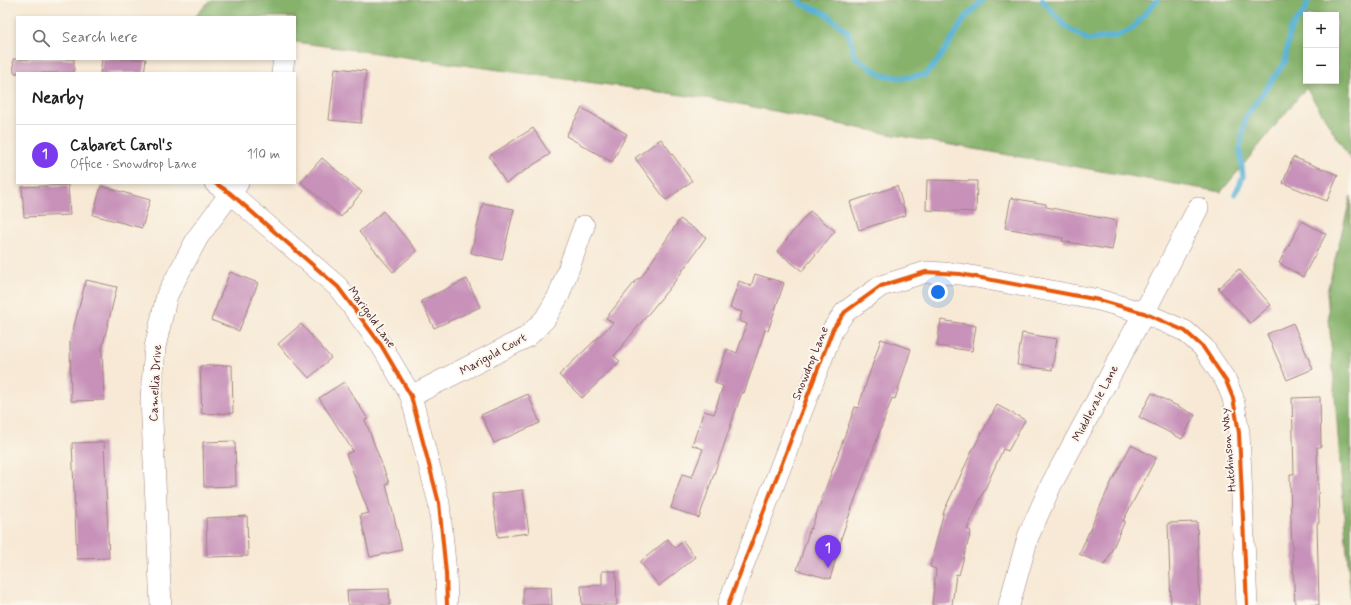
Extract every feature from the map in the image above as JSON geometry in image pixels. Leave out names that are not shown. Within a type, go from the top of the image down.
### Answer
[{"type":"street","points":[[282,72],[284,60]]},
{"type":"street","name":"Marigold Lane","points":[[228,186],[338,287],[381,345],[412,396],[439,503],[446,572],[447,605]]},
{"type":"street","name":"Camellia Drive","points":[[161,605],[151,399],[155,347],[167,295],[198,236],[228,186]]},
{"type":"street","name":"Middlevale Lane","points":[[1009,605],[1028,537],[1051,485],[1144,313],[1198,208]]},
{"type":"street","name":"Marigold Court","points":[[412,396],[527,337],[545,319],[559,295],[584,226]]},
{"type":"street","name":"Snowdrop Lane","points":[[728,605],[833,330],[845,312],[881,286],[926,272],[960,274],[1099,300],[1144,313]]},
{"type":"street","name":"Hutchinson Way","points":[[1144,313],[1185,331],[1203,347],[1226,381],[1233,398],[1239,433],[1247,605]]},
{"type":"green space","points":[[210,0],[1351,0],[1351,160],[1306,88],[1221,192],[894,135],[719,100],[296,42],[296,16],[196,16]]},
{"type":"green space","points":[[1351,196],[1351,604],[1327,292]]},
{"type":"building","points":[[13,59],[74,60],[74,72],[14,73]]},
{"type":"building","points":[[102,60],[146,60],[144,72],[100,72]]},
{"type":"building","points":[[335,68],[366,71],[361,123],[329,120]]},
{"type":"building","points":[[582,108],[627,134],[612,162],[566,136]]},
{"type":"building","points":[[533,128],[550,154],[506,183],[489,156]]},
{"type":"building","points":[[661,139],[692,181],[666,200],[635,158]]},
{"type":"building","points":[[1293,157],[1338,175],[1327,201],[1283,183]]},
{"type":"building","points":[[322,158],[362,192],[341,217],[301,182]]},
{"type":"building","points":[[927,180],[977,181],[976,212],[926,210]]},
{"type":"building","points":[[68,185],[70,215],[24,217],[22,187]]},
{"type":"building","points":[[101,186],[150,200],[142,228],[93,215]]},
{"type":"building","points":[[897,186],[906,215],[859,230],[850,202]]},
{"type":"building","points":[[1011,198],[1046,204],[1046,207],[1117,221],[1112,250],[1062,241],[1063,238],[1005,228]]},
{"type":"building","points":[[483,203],[514,209],[502,260],[471,253]]},
{"type":"building","points":[[383,211],[417,251],[393,272],[359,232]]},
{"type":"building","points":[[810,211],[835,231],[802,271],[777,251]]},
{"type":"building","points":[[680,219],[706,237],[676,280],[614,356],[620,361],[582,398],[559,375],[613,323],[606,318],[638,278],[640,279]]},
{"type":"building","points":[[1302,221],[1326,234],[1303,277],[1279,263]]},
{"type":"building","points":[[1239,269],[1271,305],[1250,323],[1218,288]]},
{"type":"building","points":[[230,272],[258,283],[239,331],[211,320]]},
{"type":"building","points":[[755,274],[784,283],[768,331],[765,330],[744,393],[742,392],[699,518],[671,508],[682,474],[692,477],[703,449],[692,445],[704,411],[714,414],[723,386],[715,383],[727,349],[737,353],[747,324],[739,321],[742,312],[730,308],[739,281],[751,286]]},
{"type":"building","points":[[467,279],[480,307],[434,328],[421,301]]},
{"type":"building","points":[[86,280],[117,287],[102,348],[104,400],[71,401],[70,342]]},
{"type":"building","points":[[941,320],[976,326],[972,351],[937,346]]},
{"type":"building","points":[[1293,323],[1313,369],[1287,380],[1267,334]]},
{"type":"building","points":[[301,324],[331,358],[309,378],[278,344]]},
{"type":"building","points":[[1022,333],[1057,339],[1052,370],[1017,365]]},
{"type":"building","points":[[881,339],[911,349],[895,399],[892,398],[841,538],[830,579],[797,570],[810,528],[811,529],[855,407],[858,408]]},
{"type":"building","points":[[232,365],[233,413],[202,414],[200,366]]},
{"type":"building","points":[[344,382],[368,419],[365,420],[389,483],[386,484],[402,550],[370,557],[360,515],[369,513],[346,454],[353,451],[319,398]]},
{"type":"building","points":[[1152,393],[1195,415],[1182,439],[1139,417]]},
{"type":"building","points":[[528,394],[540,423],[494,443],[481,415]]},
{"type":"building","points":[[1320,397],[1321,447],[1317,447],[1319,605],[1295,605],[1290,474],[1294,474],[1292,398]]},
{"type":"building","points":[[997,405],[1025,420],[1008,451],[1003,449],[967,529],[971,531],[959,575],[956,574],[952,605],[932,605],[936,569],[930,567],[944,511],[972,451]]},
{"type":"building","points":[[235,441],[236,486],[204,487],[203,442]]},
{"type":"building","points":[[104,442],[109,558],[77,559],[72,443]]},
{"type":"building","points":[[1131,445],[1156,458],[1123,521],[1125,521],[1105,565],[1079,554],[1109,487]]},
{"type":"building","points":[[523,490],[529,533],[498,537],[492,494]]},
{"type":"building","points":[[247,516],[248,556],[207,557],[206,518]]},
{"type":"building","points":[[1197,522],[1200,605],[1171,605],[1168,523]]},
{"type":"building","points":[[668,539],[675,548],[683,541],[695,557],[659,586],[640,562]]},
{"type":"building","points":[[602,571],[616,571],[617,605],[582,605],[581,586],[602,585]]},
{"type":"building","points":[[551,587],[552,605],[523,605],[523,588]]},
{"type":"building","points":[[389,589],[390,605],[348,605],[347,590]]},
{"type":"waterway","points":[[798,0],[800,3],[826,14],[848,32],[855,57],[882,75],[902,78],[925,75],[938,61],[966,17],[983,0]]},
{"type":"waterway","points":[[1042,0],[1065,26],[1088,40],[1117,36],[1132,29],[1157,0]]},
{"type":"waterway","points":[[1235,194],[1243,177],[1240,150],[1245,118],[1285,62],[1290,30],[1306,9],[1308,0]]},
{"type":"cycle path","points":[[216,184],[230,193],[338,287],[381,345],[411,396],[439,503],[446,573],[447,605]]},
{"type":"cycle path","points":[[728,605],[833,329],[845,312],[881,286],[926,272],[960,274],[1099,300],[1144,313],[1185,331],[1203,347],[1226,381],[1233,398],[1239,433],[1247,605]]},
{"type":"place","name":"Cabaret Carol's","points":[[828,568]]}]
